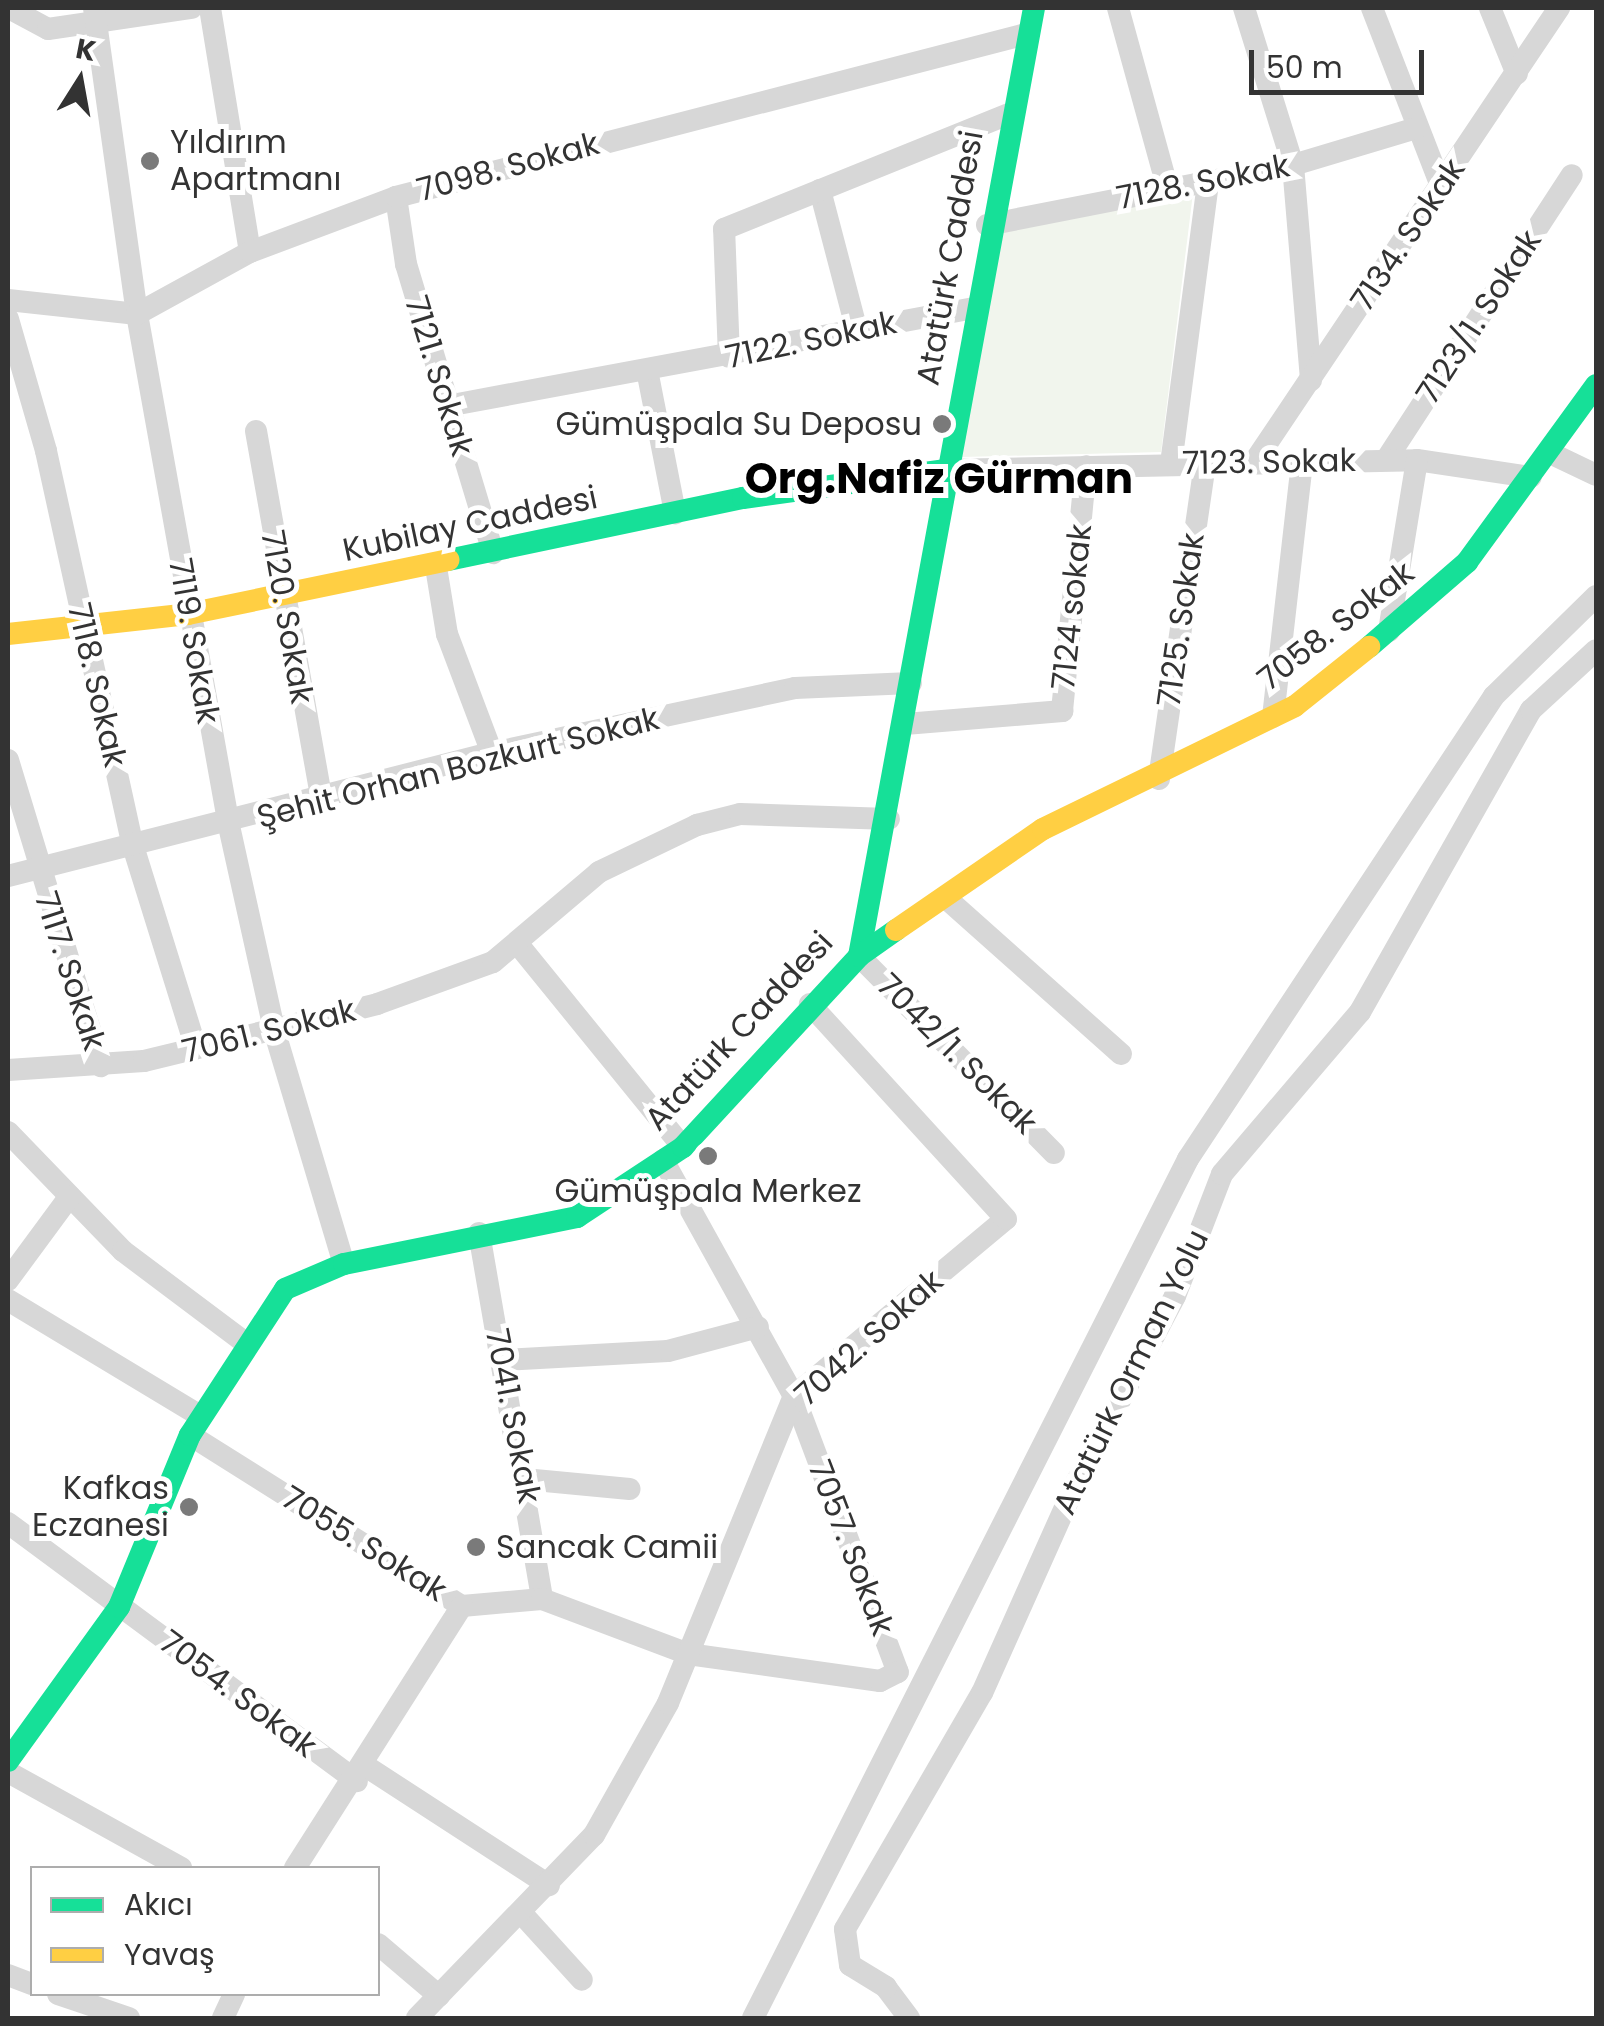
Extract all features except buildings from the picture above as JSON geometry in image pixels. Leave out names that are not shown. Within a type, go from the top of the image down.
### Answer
[{"type":"main road","name":"Atatürk Caddesi","points":[[8,1761],[119,1606],[195,1426],[285,1289],[344,1264],[479,1233],[576,1217],[683,1147],[810,1004],[859,956],[889,818],[1022,35],[1034,8]]},
{"type":"main road","name":"7058. Sokak","points":[[859,956],[947,899],[1043,829],[1160,778],[1273,718],[1389,631],[1466,562],[1596,385]]},
{"type":"main road","name":"Kubilay Caddesi","points":[[8,634],[188,614],[436,567],[675,513],[946,470]]},
{"type":"street","points":[[9,8],[48,29],[95,16],[191,8]]},
{"type":"street","points":[[210,8],[250,252]]},
{"type":"street","points":[[1118,8],[1168,190]]},
{"type":"street","points":[[1244,8],[1293,165],[1311,380]]},
{"type":"street","points":[[1372,8],[1441,186]]},
{"type":"street","points":[[1490,8],[1517,74]]},
{"type":"street","name":"7134. Sokak","points":[[1256,461],[1558,8]]},
{"type":"street","name":"7119. Sokak","points":[[95,16],[138,314],[188,614],[230,826],[275,1033],[344,1264]]},
{"type":"street","name":"7098. Sokak","points":[[138,314],[250,252],[396,197],[1022,35]]},
{"type":"street","points":[[729,357],[724,228],[1008,114]]},
{"type":"street","name":"7128. Sokak","points":[[987,225],[1293,165],[1416,128]]},
{"type":"street","name":"7123/1. Sokak","points":[[1386,460],[1572,175]]},
{"type":"street","points":[[1171,464],[1208,184]]},
{"type":"street","points":[[820,190],[856,327]]},
{"type":"street","name":"7121. Sokak","points":[[396,197],[447,406],[493,553]]},
{"type":"street","points":[[8,300],[138,314]]},
{"type":"street","name":"7122. Sokak","points":[[447,406],[648,376],[856,327],[974,308]]},
{"type":"street","name":"7118. Sokak","points":[[8,319],[133,846],[196,1048]]},
{"type":"street","points":[[648,376],[675,513]]},
{"type":"street","name":"7120. Sokak","points":[[256,432],[322,803]]},
{"type":"street","points":[[1548,452],[1596,475]]},
{"type":"street","points":[[1389,631],[1417,460]]},
{"type":"street","name":"7123. Sokak","points":[[946,470],[1417,460],[1531,476]]},
{"type":"street","name":"7125. Sokak","points":[[1160,778],[1204,462]]},
{"type":"street","points":[[1273,718],[1302,463]]},
{"type":"street","name":"7124 sokak","points":[[904,724],[1062,711],[1086,466]]},
{"type":"street","points":[[436,567],[446,634],[492,753]]},
{"type":"street","points":[[753,2018],[1188,1159],[1494,696],[1596,596]]},
{"type":"street","name":"Atatürk Orman Yolu","points":[[909,2018],[886,1986],[850,1964],[844,1929],[982,1693],[1074,1485],[1175,1296],[1222,1174],[1360,1012],[1531,710],[1596,650]]},
{"type":"street","name":"Şehit Orhan Bozkurt Sokak","points":[[8,876],[322,803],[492,753],[795,688],[911,683]]},
{"type":"street","name":"7117. Sokak","points":[[8,760],[36,868],[100,1066]]},
{"type":"street","name":"7061. Sokak","points":[[8,1070],[100,1066],[275,1033],[493,962],[656,838],[740,814],[889,818]]},
{"type":"street","points":[[947,899],[1121,1054]]},
{"type":"street","points":[[517,943],[683,1147]]},
{"type":"street","name":"7042/1. Sokak","points":[[859,956],[1054,1153]]},
{"type":"street","name":"7042. Sokak","points":[[417,2018],[524,1916],[594,1835],[688,1654],[794,1396],[1006,1219],[810,1004]]},
{"type":"street","points":[[8,1132],[123,1251],[248,1345]]},
{"type":"street","name":"7057. Sokak","points":[[663,1160],[794,1396],[898,1672]]},
{"type":"street","points":[[8,1280],[70,1196]]},
{"type":"street","name":"7041. Sokak","points":[[479,1233],[542,1599]]},
{"type":"street","name":"7055. Sokak","points":[[8,1300],[462,1606],[542,1599],[688,1654],[880,1681],[898,1672]]},
{"type":"street","points":[[502,1360],[668,1351],[758,1327]]},
{"type":"street","points":[[524,1478],[630,1490]]},
{"type":"street","name":"7054. Sokak","points":[[8,1524],[362,1774],[549,1886]]},
{"type":"street","points":[[296,1866],[362,1774],[462,1606]]},
{"type":"street","points":[[898,1672],[924,1682]]},
{"type":"street","points":[[8,1772],[177,1866]]},
{"type":"street","points":[[524,1916],[582,1980]]},
{"type":"street","points":[[380,1946],[438,1996]]},
{"type":"street","points":[[64,1996],[129,2018]]},
{"type":"shaded area","points":[[1193,193],[1161,452],[962,457],[1000,229]]},
{"type":"traffic: fast","points":[[859,956],[1034,8]]},
{"type":"traffic: fast","points":[[1369,647],[1467,562],[1596,385]]},
{"type":"traffic: fast","points":[[448,560],[743,498],[946,470]]},
{"type":"traffic: fast","points":[[8,1761],[119,1607],[190,1435],[285,1289],[344,1264],[577,1217],[683,1147],[859,956],[896,930]]},
{"type":"traffic: slow","points":[[8,634],[188,614],[448,560]]},
{"type":"traffic: slow","points":[[896,930],[1043,829],[1295,706],[1369,647]]},
{"type":"place","name":"Yıldırım Apartmanı","points":[[150,161]]},
{"type":"place","name":"Gümüşpala Su Deposu","points":[[942,424]]},
{"type":"place","name":"Gümüşpala Merkez","points":[[708,1156]]},
{"type":"place","name":"Kafkas Eczanesi","points":[[189,1507]]},
{"type":"place","name":"Sancak Camii","points":[[476,1547]]},
{"type":"district","name":"Org.Nafiz Gürman","points":[[939,479]]}]
